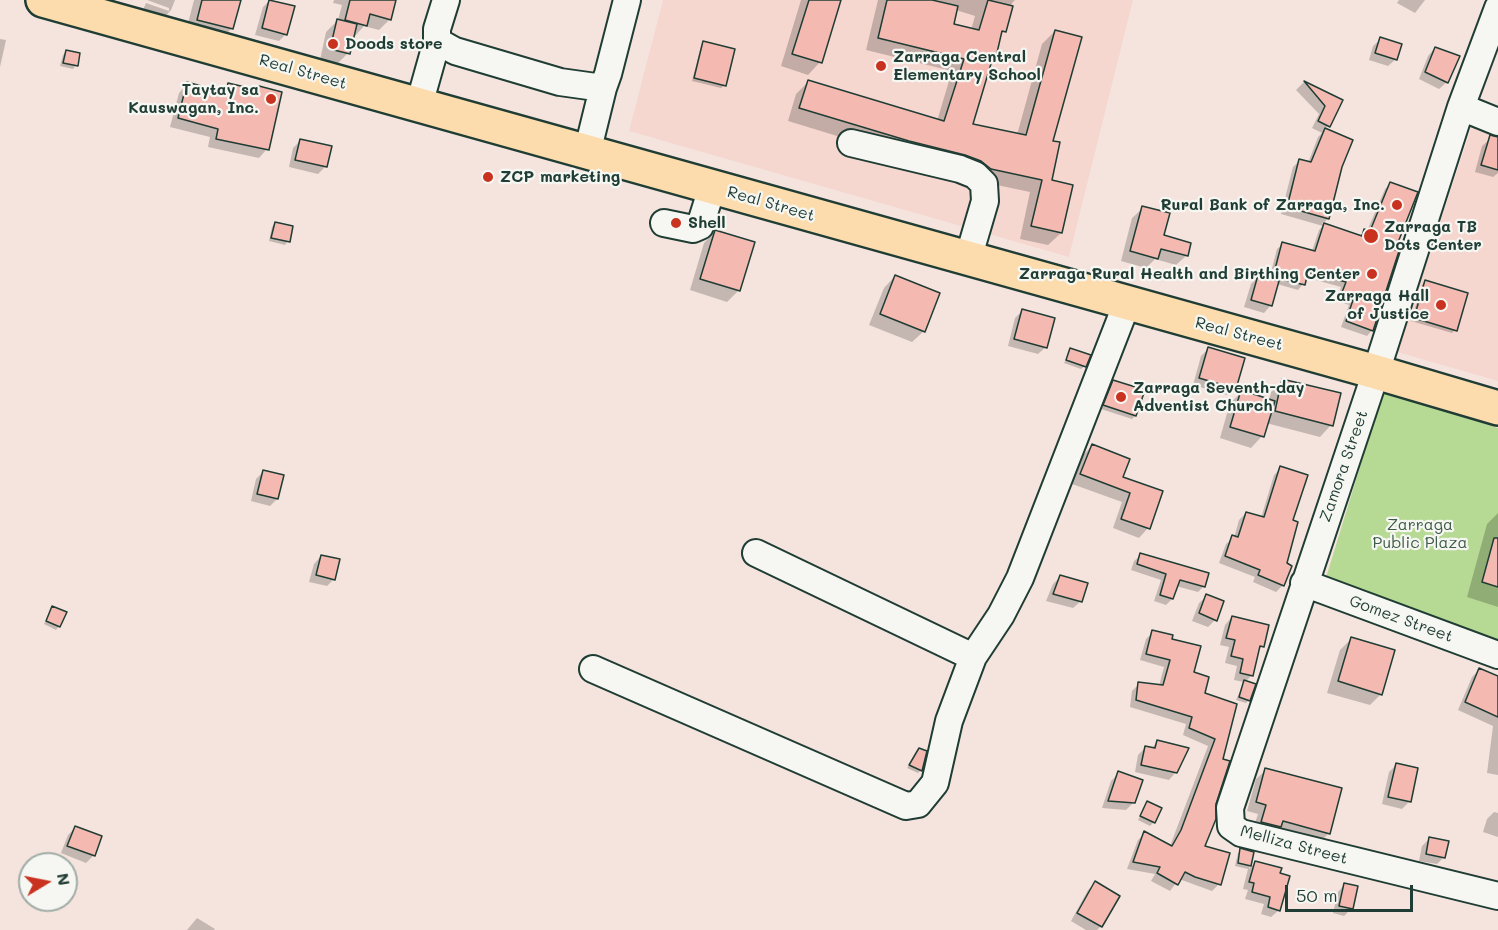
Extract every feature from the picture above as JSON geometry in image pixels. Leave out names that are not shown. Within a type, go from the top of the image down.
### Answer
[{"type":"main road","name":"Real Street","points":[[43,0],[1498,408]]},
{"type":"street","points":[[419,105],[446,0]]},
{"type":"street","points":[[587,153],[627,0]]},
{"type":"street","name":"Zamora Street","points":[[1231,826],[1230,808],[1376,372],[1461,107],[1498,8]]},
{"type":"street","points":[[437,41],[455,51],[560,82],[603,88]]},
{"type":"street","points":[[1461,107],[1498,122]]},
{"type":"street","points":[[851,143],[960,169],[975,175],[984,184],[985,201],[968,259]]},
{"type":"street","points":[[664,223],[693,229],[700,226],[712,188]]},
{"type":"street","points":[[593,669],[906,806],[918,804],[935,783],[949,721],[973,657],[1001,615],[1020,578],[1127,303]]},
{"type":"street","points":[[756,553],[973,657]]},
{"type":"street","name":"Gomez Street","points":[[1304,583],[1498,655]]},
{"type":"street","name":"Melliza Street","points":[[1231,826],[1241,833],[1498,897]]},
{"type":"shaded area","name":"Zarraga Central Elementary School","points":[[663,0],[1133,0],[1069,257],[629,131]]},
{"type":"shaded area","points":[[1473,123],[1498,133],[1498,381],[1397,352]]},
{"type":"green space","name":"Zarraga Public Plaza","points":[[1383,392],[1498,428],[1498,647],[1324,584]]},
{"type":"building","points":[[202,0],[241,0],[233,29],[197,20]]},
{"type":"building","points":[[269,0],[295,6],[287,35],[262,28]]},
{"type":"building","points":[[350,0],[396,0],[391,20],[370,14],[367,26],[345,20]]},
{"type":"building","points":[[809,0],[841,0],[822,63],[792,54]]},
{"type":"building","points":[[887,0],[932,0],[958,6],[954,24],[979,30],[988,0],[1013,6],[1006,32],[1002,31],[996,57],[993,57],[973,124],[1026,135],[1055,30],[1082,37],[1053,141],[1060,142],[1052,180],[1073,185],[1062,233],[1031,226],[1042,180],[991,169],[981,161],[965,155],[799,108],[808,80],[944,121],[964,59],[878,38]]},
{"type":"building","points":[[337,19],[357,24],[350,54],[330,49]]},
{"type":"building","points":[[1380,37],[1402,44],[1397,60],[1375,53]]},
{"type":"building","points":[[703,41],[735,49],[726,86],[694,78]]},
{"type":"building","points":[[1435,47],[1460,56],[1448,83],[1425,72]]},
{"type":"building","points":[[66,50],[80,53],[78,66],[63,63]]},
{"type":"building","points":[[1304,81],[1343,100],[1330,127],[1318,121],[1325,106]]},
{"type":"building","points":[[187,82],[226,93],[228,83],[258,90],[259,86],[282,92],[269,150],[216,139],[218,129],[178,118]]},
{"type":"building","points":[[1325,128],[1353,140],[1342,167],[1329,219],[1287,207],[1299,159],[1311,162]]},
{"type":"building","points":[[1490,135],[1498,137],[1498,170],[1481,165]]},
{"type":"building","points":[[300,139],[332,146],[327,167],[295,160]]},
{"type":"building","points":[[1390,182],[1418,192],[1395,250],[1399,251],[1373,331],[1346,321],[1353,300],[1341,295],[1346,282],[1308,272],[1305,285],[1273,277],[1282,242],[1315,251],[1324,223],[1362,236],[1364,229],[1370,231]]},
{"type":"building","points":[[1142,206],[1170,213],[1164,235],[1191,243],[1188,256],[1161,249],[1158,259],[1130,251]]},
{"type":"building","points":[[275,222],[293,226],[290,242],[271,238]]},
{"type":"building","points":[[715,230],[755,242],[740,291],[700,279]]},
{"type":"building","points":[[895,275],[940,293],[925,332],[880,314]]},
{"type":"building","points":[[1258,275],[1279,281],[1272,306],[1251,300]]},
{"type":"building","name":"Zarraga Hall of Justice","points":[[1425,280],[1468,293],[1457,331],[1414,318]]},
{"type":"building","points":[[1022,309],[1055,318],[1047,348],[1014,339]]},
{"type":"building","points":[[1208,347],[1245,358],[1236,389],[1199,378]]},
{"type":"building","points":[[1070,348],[1091,355],[1086,367],[1066,360]]},
{"type":"building","points":[[1282,379],[1341,393],[1333,426],[1275,411]]},
{"type":"building","name":"Zarraga Seventh-day Adventist Church","points":[[1113,380],[1145,390],[1136,416],[1103,405]]},
{"type":"building","points":[[1241,390],[1275,401],[1264,437],[1230,427]]},
{"type":"building","points":[[1092,444],[1130,459],[1123,477],[1163,491],[1150,529],[1121,519],[1130,493],[1080,474]]},
{"type":"building","points":[[1280,466],[1308,475],[1293,520],[1298,522],[1287,563],[1292,566],[1284,586],[1258,575],[1260,570],[1225,556],[1232,535],[1238,537],[1246,512],[1264,517]]},
{"type":"building","points":[[263,470],[284,475],[278,499],[257,494]]},
{"type":"building","points":[[1494,538],[1498,538],[1498,587],[1482,582]]},
{"type":"building","points":[[1140,553],[1209,573],[1205,587],[1180,580],[1173,599],[1160,595],[1166,574],[1137,564]]},
{"type":"building","points":[[321,555],[340,559],[335,580],[316,575]]},
{"type":"building","points":[[1060,575],[1088,583],[1082,602],[1053,594]]},
{"type":"building","points":[[1206,594],[1224,601],[1217,621],[1199,613]]},
{"type":"building","points":[[52,606],[67,612],[60,627],[46,621]]},
{"type":"building","points":[[1232,616],[1269,625],[1264,647],[1260,646],[1253,676],[1240,673],[1243,659],[1231,656],[1235,640],[1226,638]]},
{"type":"building","points":[[1152,630],[1173,635],[1172,639],[1201,646],[1194,672],[1209,677],[1205,693],[1237,704],[1223,759],[1230,761],[1216,804],[1216,819],[1205,846],[1230,853],[1221,885],[1185,872],[1178,885],[1157,873],[1160,867],[1133,862],[1144,831],[1172,846],[1181,830],[1215,739],[1189,728],[1192,717],[1136,700],[1138,682],[1163,685],[1170,660],[1146,654]]},
{"type":"building","points":[[1351,637],[1395,650],[1382,695],[1338,681]]},
{"type":"building","points":[[1479,668],[1498,676],[1498,717],[1465,702]]},
{"type":"building","points":[[1244,680],[1256,684],[1250,701],[1239,697]]},
{"type":"building","points":[[1157,740],[1189,748],[1177,773],[1141,765],[1145,746],[1155,748]]},
{"type":"building","points":[[919,748],[927,751],[922,771],[909,765]]},
{"type":"building","points":[[1396,763],[1418,768],[1411,802],[1388,797]]},
{"type":"building","points":[[1265,768],[1342,788],[1330,834],[1283,821],[1281,827],[1261,822],[1266,805],[1256,802]]},
{"type":"building","points":[[1118,771],[1143,780],[1135,803],[1108,801]]},
{"type":"building","points":[[1147,801],[1162,808],[1155,823],[1140,816]]},
{"type":"building","points":[[75,826],[102,836],[95,856],[67,846]]},
{"type":"building","points":[[1429,837],[1449,841],[1445,858],[1426,854]]},
{"type":"building","points":[[1240,848],[1254,852],[1251,866],[1238,863]]},
{"type":"building","points":[[1255,861],[1282,868],[1280,873],[1290,876],[1280,911],[1268,907],[1270,897],[1252,892],[1254,883],[1249,882]]},
{"type":"building","points":[[1095,881],[1120,896],[1102,927],[1077,913]]},
{"type":"building","points":[[1344,883],[1358,886],[1353,909],[1339,906]]},
{"type":"place","name":"Doods store","points":[[333,44]]},
{"type":"place","name":"Zarraga Central Elementary School","points":[[881,66]]},
{"type":"place","name":"Taytay sa Kauswagan, Inc.","points":[[271,99]]},
{"type":"place","name":"ZCP marketing","points":[[488,177]]},
{"type":"place","name":"Rural Bank of Zarraga, Inc.","points":[[1397,205]]},
{"type":"place","name":"Shell","points":[[676,223]]},
{"type":"place","name":"Zarraga TB Dots Center","points":[[1371,236]]},
{"type":"place","name":"Zarraga Rural Health and Birthing Center","points":[[1372,274]]},
{"type":"place","name":"Zarraga Hall of Justice","points":[[1441,305]]},
{"type":"place","name":"Zarraga Seventh-day Adventist Church","points":[[1121,397]]}]
